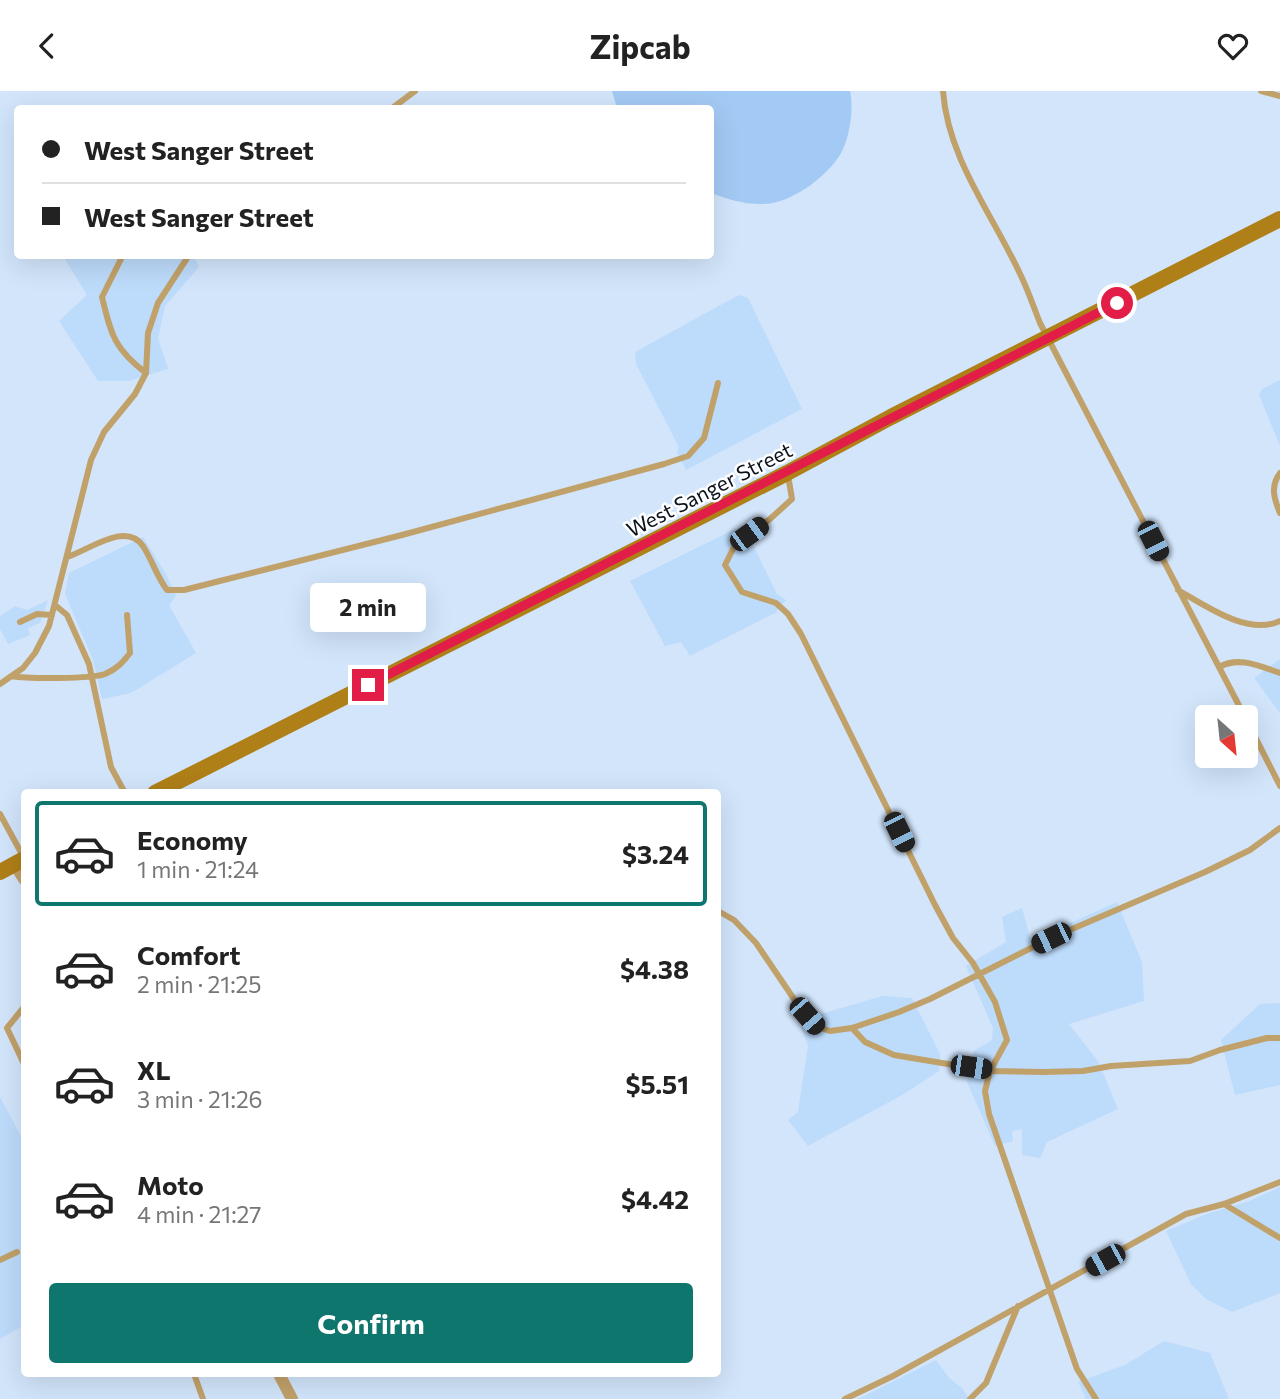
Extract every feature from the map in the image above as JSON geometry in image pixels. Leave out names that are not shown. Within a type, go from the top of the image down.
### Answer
[{"type":"main road","name":"West Sanger Street","points":[[163,789],[787,473],[891,417],[1280,219]]},
{"type":"street","points":[[281,1377],[292,1399]]},
{"type":"lane","points":[[396,105],[415,91]]},
{"type":"lane","points":[[943,91],[947,124],[957,151],[1022,278],[1048,339],[1239,705]]},
{"type":"lane","points":[[1261,91],[1280,96]]},
{"type":"lane","points":[[121,259],[102,297],[116,343],[126,358],[146,373]]},
{"type":"lane","points":[[0,684],[23,668],[35,653],[52,615],[91,460],[104,432],[135,394],[146,373],[148,333],[158,303],[187,259]]},
{"type":"lane","points":[[67,557],[116,536],[128,534],[141,543],[167,590],[184,590],[429,528],[688,456],[705,438],[718,383]]},
{"type":"lane","points":[[787,473],[792,499],[735,545],[725,565],[742,591],[776,603],[788,614],[801,634],[934,905],[995,1002],[1007,1039],[990,1070],[985,1091],[989,1114],[1077,1369],[1096,1399]]},
{"type":"lane","points":[[1280,473],[1274,481],[1274,499],[1280,513]]},
{"type":"lane","points":[[1177,589],[1242,622],[1259,626],[1280,621]]},
{"type":"lane","points":[[55,605],[67,615],[89,664],[111,767],[123,789]]},
{"type":"lane","points":[[20,622],[37,614],[52,615]]},
{"type":"lane","points":[[11,676],[27,678],[102,675],[119,667],[130,653],[127,615]]},
{"type":"lane","points":[[1219,667],[1228,661],[1244,661],[1280,673]]},
{"type":"lane","points":[[1258,742],[1280,786]]},
{"type":"lane","points":[[0,814],[13,865]]},
{"type":"lane","points":[[721,913],[734,921],[756,943],[798,1005],[817,1027],[830,1031],[852,1028],[899,1013],[1051,938],[1205,872],[1250,850],[1280,828]]},
{"type":"lane","points":[[21,1011],[7,1028],[21,1058]]},
{"type":"lane","points":[[852,1028],[865,1042],[894,1055],[990,1070],[1083,1071],[1111,1066],[1182,1062],[1267,1038],[1280,1038]]},
{"type":"lane","points":[[848,1398],[893,1376],[1186,1214],[1224,1204],[1280,1182]]},
{"type":"lane","points":[[1224,1204],[1280,1238]]},
{"type":"lane","points":[[0,1260],[17,1252]]},
{"type":"lane","points":[[970,1399],[986,1383],[1018,1306]]},
{"type":"lane","points":[[195,1377],[203,1399]]},
{"type":"shaded area","points":[[612,91],[850,91],[852,106],[846,140],[840,155],[826,172],[807,188],[786,199],[775,203],[750,204],[714,194],[714,105],[616,105]]},
{"type":"shaded area","points":[[65,259],[195,259],[199,267],[165,306],[158,338],[168,369],[129,381],[98,381],[59,321],[87,295]]},
{"type":"shaded area","points":[[739,295],[748,298],[802,409],[686,470],[677,452],[679,447],[636,364],[635,352]]},
{"type":"shaded area","points":[[1280,380],[1280,446],[1259,395],[1262,389]]},
{"type":"shaded area","points":[[743,525],[777,594],[786,600],[775,613],[690,656],[681,642],[665,646],[630,581]]},
{"type":"shaded area","points":[[143,537],[166,574],[176,596],[169,605],[196,653],[131,693],[102,699],[93,660],[65,594],[69,573]]},
{"type":"shaded area","points":[[48,600],[40,623],[28,628],[30,635],[8,644],[0,629],[0,616],[15,606],[27,610]]},
{"type":"shaded area","points":[[1280,659],[1280,713],[1254,678]]},
{"type":"shaded area","points":[[1117,902],[1142,962],[1144,1001],[1069,1024],[1098,1061],[1118,1109],[1047,1142],[1040,1158],[1022,1155],[1022,1129],[1012,1131],[1013,1141],[995,1146],[967,1082],[974,1051],[992,1040],[993,1028],[966,966],[1006,942],[1002,917],[1022,908],[1031,941]]},
{"type":"shaded area","points":[[882,996],[912,998],[940,1054],[939,1071],[902,1095],[808,1146],[788,1120],[798,1112],[808,1046],[801,1027],[821,1014]]},
{"type":"shaded area","points":[[1280,1003],[1280,1085],[1235,1095],[1221,1040],[1260,1004]]},
{"type":"shaded area","points":[[0,1097],[21,1136],[21,1327],[0,1339]]},
{"type":"shaded area","points":[[1280,1187],[1280,1293],[1232,1312],[1206,1299],[1191,1284],[1166,1231],[1209,1213],[1247,1202]]},
{"type":"shaded area","points":[[1164,1341],[1210,1353],[1229,1399],[1086,1399],[1078,1382],[1125,1365]]},
{"type":"shaded area","points":[[936,1360],[969,1399],[858,1399]]},
{"type":"route","points":[[368,685],[1117,303]]}]
